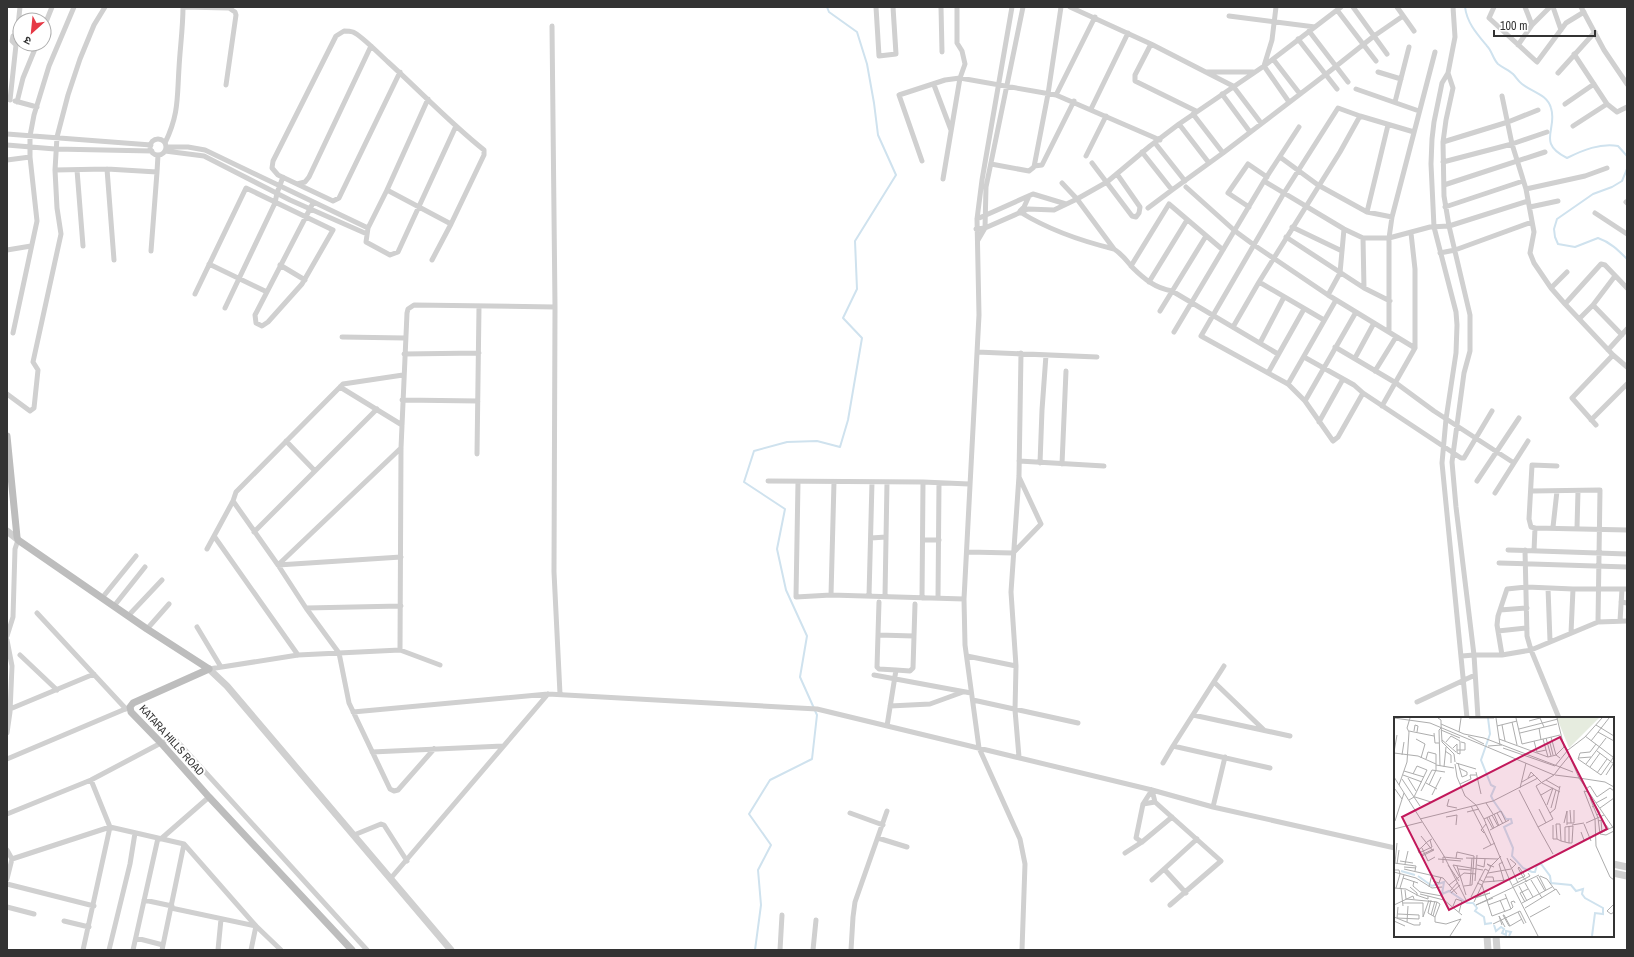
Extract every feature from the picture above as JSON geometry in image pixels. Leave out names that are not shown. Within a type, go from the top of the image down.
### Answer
[{"type":"main road","points":[[7,436],[17,543],[209,669]]},
{"type":"main road","name":"KATARA HILLS ROAD","points":[[209,669],[133,703],[128,708],[130,712],[161,743],[352,950]]},
{"type":"street","points":[[14,333],[37,221],[30,157],[30,136],[37,107],[50,66],[74,7]]},
{"type":"street","points":[[7,394],[30,411],[34,408],[38,370],[33,362],[61,234],[57,208],[55,170],[55,149],[57,137],[68,95],[80,59],[94,25],[105,7]]},
{"type":"street","points":[[151,251],[158,155],[165,147],[178,107],[183,7],[229,8],[235,12],[236,15],[226,85]]},
{"type":"street","points":[[876,7],[880,56],[896,54],[893,7]]},
{"type":"street","points":[[941,7],[942,52]]},
{"type":"street","points":[[942,179],[960,78],[964,64],[962,51],[957,43],[957,7]]},
{"type":"street","points":[[1012,7],[982,180],[976,229],[978,241],[979,315],[969,484],[968,552],[964,599],[967,656],[979,748],[1020,839],[1025,864],[1022,950]]},
{"type":"street","points":[[978,241],[985,228],[986,187],[1008,86],[1023,7]]},
{"type":"street","points":[[991,164],[1029,171],[1033,170],[1048,94],[1061,7]]},
{"type":"street","points":[[1070,7],[1151,44],[1233,86],[1262,124]]},
{"type":"street","points":[[1264,66],[1272,40],[1276,7]]},
{"type":"street","points":[[1353,7],[1387,54]]},
{"type":"street","points":[[1397,7],[1414,32]]},
{"type":"street","points":[[1453,7],[1456,37],[1448,73],[1442,83],[1432,139],[1432,227],[1456,312],[1457,325],[1456,353],[1446,419],[1442,463],[1467,717]]},
{"type":"street","points":[[1494,7],[1489,18],[1537,62],[1566,23],[1583,9],[1604,50],[1627,84]]},
{"type":"street","points":[[1525,7],[1532,25]]},
{"type":"street","points":[[1518,45],[1532,25],[1551,7],[1561,30]]},
{"type":"street","points":[[976,229],[985,228],[1032,208],[1054,210],[1078,199],[1107,182],[1142,152],[1194,112],[1264,66],[1339,9],[1363,45],[1376,61]]},
{"type":"street","points":[[1229,16],[1315,27]]},
{"type":"street","points":[[1148,208],[1262,124],[1374,36],[1403,16]]},
{"type":"street","points":[[1056,95],[1095,18]]},
{"type":"street","points":[[552,26],[555,307],[554,572],[560,694]]},
{"type":"street","points":[[400,72],[339,198],[333,201],[283,178],[272,168],[273,162],[336,36],[344,31],[353,32],[400,72],[456,126],[484,150],[484,155],[432,260]]},
{"type":"street","points":[[1309,31],[1348,82]]},
{"type":"street","points":[[1558,73],[1595,32]]},
{"type":"street","points":[[1091,110],[1128,33]]},
{"type":"street","points":[[1298,39],[1337,89]]},
{"type":"street","points":[[1151,44],[1135,75],[1135,81],[1194,112],[1223,153]]},
{"type":"street","points":[[297,184],[305,182],[309,177],[371,46]]},
{"type":"street","points":[[1395,102],[1409,48]]},
{"type":"street","points":[[17,52],[9,99],[37,107]]},
{"type":"street","points":[[17,102],[23,78],[34,52]]},
{"type":"street","points":[[1389,332],[1389,238],[1392,217],[1435,52]]},
{"type":"street","points":[[1574,54],[1607,104],[1617,112],[1627,106]]},
{"type":"street","points":[[1273,59],[1300,94]]},
{"type":"street","points":[[1264,66],[1289,102]]},
{"type":"street","points":[[1206,72],[1254,72]]},
{"type":"street","points":[[1378,72],[1401,79]]},
{"type":"street","points":[[1448,73],[1453,88],[1443,142],[1445,207],[1470,315],[1470,351],[1464,373],[1452,462],[1461,552],[1474,655],[1478,717]]},
{"type":"street","points":[[922,161],[899,95],[934,85],[945,80],[960,78],[1056,95],[1074,101],[1158,141],[1185,181]]},
{"type":"street","points":[[1565,104],[1594,84]]},
{"type":"street","points":[[934,85],[951,131]]},
{"type":"street","points":[[1356,89],[1419,111]]},
{"type":"street","points":[[1222,94],[1250,132]]},
{"type":"street","points":[[1502,96],[1512,144],[1526,188],[1530,207],[1534,232],[1530,253],[1534,263],[1551,288],[1565,304],[1613,355],[1626,364]]},
{"type":"street","points":[[366,242],[368,228],[387,190],[428,99]]},
{"type":"street","points":[[1034,166],[1042,165],[1074,101]]},
{"type":"street","points":[[1573,126],[1607,104]]},
{"type":"street","points":[[1363,393],[1338,437],[1333,441],[1304,401],[1288,384],[1201,336],[1284,193],[1338,108],[1414,132]]},
{"type":"street","points":[[1443,142],[1508,122],[1538,110]]},
{"type":"street","points":[[1086,156],[1106,116]]},
{"type":"street","points":[[1233,327],[1258,282],[1340,152],[1360,116]]},
{"type":"street","points":[[1179,124],[1209,163]]},
{"type":"street","points":[[1367,212],[1388,125]]},
{"type":"street","points":[[358,230],[366,242],[390,255],[398,252],[456,126]]},
{"type":"street","points":[[1174,332],[1299,127]]},
{"type":"street","points":[[1443,162],[1512,144],[1547,132]]},
{"type":"street","points":[[7,134],[151,145]]},
{"type":"street","points":[[152,152],[151,145],[158,139],[165,147],[188,147],[279,186],[368,228]]},
{"type":"street","points":[[7,145],[55,149],[152,152],[158,155]]},
{"type":"street","points":[[1142,152],[1172,190]]},
{"type":"street","points":[[1444,185],[1545,152]]},
{"type":"street","points":[[204,153],[277,193],[366,234]]},
{"type":"street","points":[[7,160],[30,157]]},
{"type":"street","points":[[1280,157],[1318,185],[1367,212],[1392,217]]},
{"type":"street","points":[[1092,163],[1132,216],[1136,217],[1139,213],[1140,207],[1117,174]]},
{"type":"street","points":[[1249,207],[1228,193],[1248,164],[1284,193],[1344,229],[1364,238],[1389,238],[1432,227],[1449,226],[1528,201]]},
{"type":"street","points":[[1526,188],[1585,176],[1607,168]]},
{"type":"street","points":[[55,170],[107,169],[157,172]]},
{"type":"street","points":[[107,169],[114,260]]},
{"type":"street","points":[[77,170],[83,246]]},
{"type":"street","points":[[225,308],[275,203],[279,186],[283,178]]},
{"type":"street","points":[[194,294],[246,188],[252,180]]},
{"type":"street","points":[[1445,207],[1523,181]]},
{"type":"street","points":[[1062,183],[1078,199],[1114,249]]},
{"type":"street","points":[[1186,187],[1235,231],[1254,245],[1328,295],[1415,348]]},
{"type":"street","points":[[246,188],[333,230]]},
{"type":"street","points":[[387,190],[420,206],[451,224]]},
{"type":"street","points":[[977,219],[1036,194],[1051,201],[1066,204]]},
{"type":"street","points":[[1020,212],[1029,196]]},
{"type":"street","points":[[1530,207],[1558,201]]},
{"type":"street","points":[[313,203],[254,315],[256,323],[262,326],[268,322],[305,280],[333,230]]},
{"type":"street","points":[[1132,266],[1169,204],[1223,250]]},
{"type":"street","points":[[1020,212],[1047,227],[1070,237],[1114,249],[1120,253],[1149,282],[1160,289],[1172,291],[1278,354]]},
{"type":"street","points":[[1595,213],[1627,234]]},
{"type":"street","points":[[324,215],[333,230]]},
{"type":"street","points":[[1149,282],[1187,220]]},
{"type":"street","points":[[1440,253],[1455,250],[1532,222]]},
{"type":"street","points":[[1292,227],[1342,251]]},
{"type":"street","points":[[1328,295],[1340,273],[1344,229]]},
{"type":"street","points":[[1382,406],[1415,348],[1415,268],[1411,233]]},
{"type":"street","points":[[1160,311],[1206,236]]},
{"type":"street","points":[[1286,237],[1364,288],[1390,301]]},
{"type":"street","points":[[1364,238],[1364,288]]},
{"type":"street","points":[[7,250],[31,246]]},
{"type":"street","points":[[209,264],[266,292]]},
{"type":"street","points":[[1565,304],[1583,282],[1601,264],[1605,265],[1627,288]]},
{"type":"street","points":[[280,265],[305,280]]},
{"type":"street","points":[[1551,288],[1567,272]]},
{"type":"street","points":[[1579,319],[1593,305],[1615,276]]},
{"type":"street","points":[[1258,282],[1324,320]]},
{"type":"street","points":[[1260,343],[1284,297]]},
{"type":"street","points":[[1288,384],[1336,300]]},
{"type":"street","points":[[400,650],[401,448],[406,313],[408,309],[414,305],[555,307]]},
{"type":"street","points":[[1593,305],[1622,335]]},
{"type":"street","points":[[477,454],[479,307]]},
{"type":"street","points":[[1268,373],[1304,309]]},
{"type":"street","points":[[1304,401],[1356,312]]},
{"type":"street","points":[[1355,358],[1374,323]]},
{"type":"street","points":[[1608,350],[1627,329]]},
{"type":"street","points":[[342,337],[405,338]]},
{"type":"street","points":[[1375,371],[1396,337]]},
{"type":"street","points":[[1335,347],[1396,383],[1446,419],[1514,463]]},
{"type":"street","points":[[977,352],[1097,357]]},
{"type":"street","points":[[404,354],[479,353]]},
{"type":"street","points":[[1019,757],[1015,710],[1016,666],[1012,592],[1013,553],[1019,476],[1021,353]]},
{"type":"street","points":[[1040,463],[1046,354]]},
{"type":"street","points":[[1596,425],[1572,398],[1613,355]]},
{"type":"street","points":[[1304,357],[1354,385],[1382,406],[1464,458],[1492,411]]},
{"type":"street","points":[[1062,464],[1066,371]]},
{"type":"street","points":[[207,549],[233,501],[236,492],[343,384],[403,374]]},
{"type":"street","points":[[1319,422],[1342,379]]},
{"type":"street","points":[[1591,420],[1627,384]]},
{"type":"street","points":[[340,387],[402,425]]},
{"type":"street","points":[[402,400],[478,401]]},
{"type":"street","points":[[254,532],[377,409]]},
{"type":"street","points":[[1477,481],[1519,418]]},
{"type":"street","points":[[286,441],[315,471]]},
{"type":"street","points":[[1495,493],[1528,441]]},
{"type":"street","points":[[278,565],[401,448]]},
{"type":"street","points":[[1019,461],[1104,466]]},
{"type":"street","points":[[1557,466],[1532,466],[1532,491],[1529,519],[1531,527],[1627,530]]},
{"type":"street","points":[[968,552],[1013,553],[1041,524],[1019,476]]},
{"type":"street","points":[[768,481],[939,482],[969,484]]},
{"type":"street","points":[[798,482],[796,597],[831,595],[964,599]]},
{"type":"street","points":[[831,595],[834,482]]},
{"type":"street","points":[[869,596],[872,482]]},
{"type":"street","points":[[885,596],[887,482]]},
{"type":"street","points":[[922,598],[923,482]]},
{"type":"street","points":[[938,598],[939,482]]},
{"type":"street","points":[[1532,491],[1600,490],[1598,622]]},
{"type":"street","points":[[1553,528],[1557,491]]},
{"type":"street","points":[[1577,528],[1578,491]]},
{"type":"street","points":[[1445,498],[1455,497]]},
{"type":"street","points":[[233,501],[306,608],[339,653],[353,712],[390,790],[398,790],[434,749]]},
{"type":"street","points":[[1534,551],[1535,528]]},
{"type":"street","points":[[7,531],[17,543],[13,618],[7,636]]},
{"type":"street","points":[[214,536],[298,655]]},
{"type":"street","points":[[871,538],[886,538]]},
{"type":"street","points":[[923,540],[939,540]]},
{"type":"street","points":[[1508,550],[1627,554]]},
{"type":"street","points":[[1525,550],[1527,636],[1531,650],[1559,717]]},
{"type":"street","points":[[1450,553],[1461,552]]},
{"type":"street","points":[[102,598],[136,556]]},
{"type":"street","points":[[278,565],[401,557]]},
{"type":"street","points":[[1499,563],[1627,567]]},
{"type":"street","points":[[114,606],[145,567]]},
{"type":"street","points":[[128,616],[162,580]]},
{"type":"street","points":[[1502,655],[1498,631],[1498,616],[1507,589],[1527,587],[1624,589],[1621,602],[1620,621]]},
{"type":"street","points":[[1548,588],[1550,641]]},
{"type":"street","points":[[1571,633],[1573,589]]},
{"type":"street","points":[[879,602],[877,667],[879,669],[896,670],[912,670],[915,604]]},
{"type":"street","points":[[1621,602],[1627,603]]},
{"type":"street","points":[[147,629],[169,604]]},
{"type":"street","points":[[306,608],[400,606]]},
{"type":"street","points":[[1500,610],[1527,608]]},
{"type":"street","points":[[7,759],[128,708],[94,674],[38,613]]},
{"type":"street","points":[[1462,656],[1502,655],[1531,650],[1598,622],[1627,621]]},
{"type":"street","points":[[197,627],[221,667]]},
{"type":"street","points":[[1498,631],[1527,628]]},
{"type":"street","points":[[878,635],[914,636]]},
{"type":"street","points":[[7,640],[12,666],[10,709],[7,733]]},
{"type":"street","points":[[209,669],[298,655],[400,650],[440,665]]},
{"type":"street","points":[[20,655],[57,690]]},
{"type":"street","points":[[967,656],[1016,666]]},
{"type":"street","points":[[1163,763],[1224,666]]},
{"type":"street","points":[[209,669],[227,686],[451,950]]},
{"type":"street","points":[[887,726],[896,679],[896,670]]},
{"type":"street","points":[[10,709],[94,674]]},
{"type":"street","points":[[874,675],[971,692]]},
{"type":"street","points":[[1417,702],[1475,675]]},
{"type":"street","points":[[1214,682],[1264,730]]},
{"type":"street","points":[[890,706],[930,704],[942,701],[964,691]]},
{"type":"street","points":[[391,878],[548,694]]},
{"type":"street","points":[[353,712],[548,694],[810,709],[817,708],[1152,790],[1213,807],[1394,848]]},
{"type":"street","points":[[972,700],[1078,723]]},
{"type":"street","points":[[1193,715],[1290,736]]},
{"type":"street","points":[[7,814],[91,780],[161,743],[168,740],[176,740],[367,950]]},
{"type":"street","points":[[372,752],[503,746]]},
{"type":"street","points":[[1173,746],[1270,768]]},
{"type":"street","points":[[1213,807],[1225,758]]},
{"type":"street","points":[[83,950],[94,906],[110,828],[91,780]]},
{"type":"street","points":[[1152,790],[1155,802],[1221,861],[1186,893],[1170,905]]},
{"type":"street","points":[[1142,842],[1136,838],[1142,804],[1152,790]]},
{"type":"street","points":[[133,950],[160,838],[209,796]]},
{"type":"street","points":[[1142,804],[1155,802]]},
{"type":"street","points":[[851,950],[852,918],[855,902],[887,811]]},
{"type":"street","points":[[850,813],[882,825]]},
{"type":"street","points":[[1125,853],[1142,842],[1172,817]]},
{"type":"street","points":[[354,835],[381,824],[384,825],[407,861]]},
{"type":"street","points":[[12,859],[110,828],[184,844],[256,926],[280,950]]},
{"type":"street","points":[[109,950],[130,864],[135,833]]},
{"type":"street","points":[[878,838],[907,847]]},
{"type":"street","points":[[1152,880],[1197,839]]},
{"type":"street","points":[[136,938],[163,947],[184,844]]},
{"type":"street","points":[[7,850],[12,859],[7,880]]},
{"type":"street","points":[[1614,864],[1627,867]]},
{"type":"street","points":[[1164,869],[1186,893]]},
{"type":"street","points":[[1614,873],[1627,876]]},
{"type":"street","points":[[7,884],[94,906]]},
{"type":"street","points":[[144,900],[256,926]]},
{"type":"street","points":[[7,908],[34,914]]},
{"type":"street","points":[[780,950],[782,915]]},
{"type":"street","points":[[218,950],[221,919]]},
{"type":"street","points":[[813,950],[816,920]]},
{"type":"street","points":[[64,921],[89,926]]},
{"type":"street","points":[[251,950],[256,926]]},
{"type":"street","points":[[1487,937],[1488,950]]},
{"type":"street","points":[[1496,937],[1497,950]]},
{"type":"waterway","points":[[755,950],[761,905],[758,870],[771,845],[749,814],[770,780],[812,759],[817,715],[800,677],[807,636],[786,590],[777,549],[785,509],[744,482],[754,451],[787,442],[817,441],[840,447],[848,420],[862,338],[843,318],[857,289],[855,241],[896,175],[878,135],[867,64],[857,32],[829,12],[827,7]]},
{"type":"waterway","points":[[1465,7],[1470,23],[1476,33],[1489,48],[1498,64],[1514,75],[1519,82],[1526,87],[1543,96],[1549,103],[1552,116],[1550,135],[1552,147],[1567,158],[1579,152],[1605,145],[1618,146],[1627,156]]},
{"type":"waterway","points":[[1627,169],[1622,181],[1612,187],[1593,194],[1557,219],[1554,229],[1558,244],[1575,247],[1598,238],[1617,249],[1627,259]]}]
